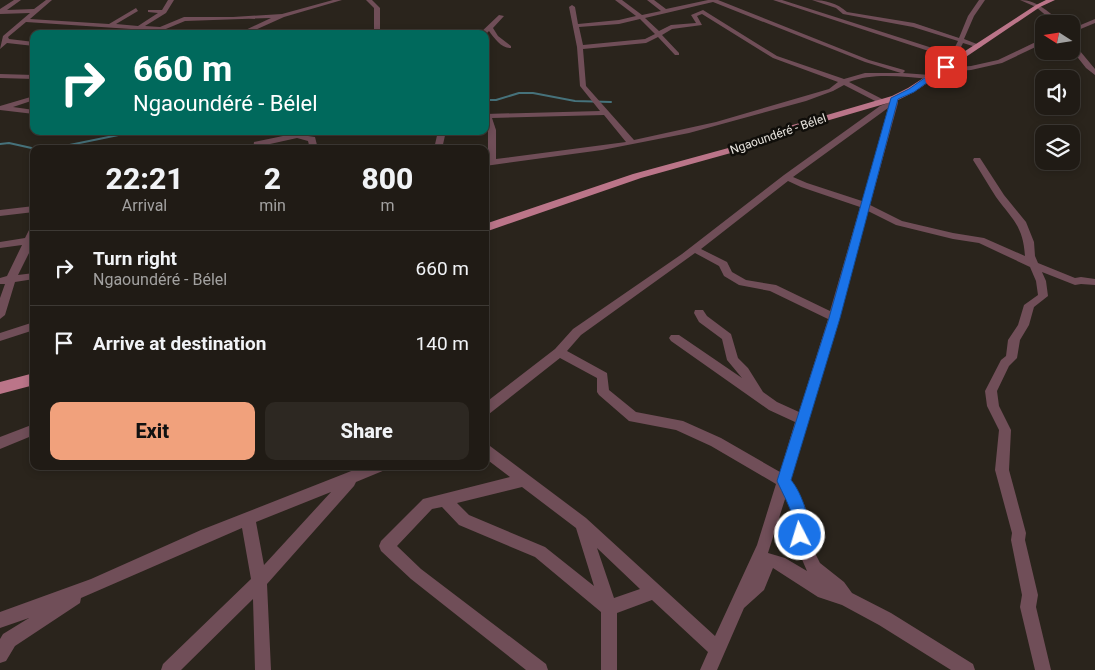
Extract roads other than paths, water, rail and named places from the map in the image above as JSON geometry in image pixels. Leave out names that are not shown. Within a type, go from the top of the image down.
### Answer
[{"type":"main road","name":"Ngaoundéré - Bélel","points":[[489,227],[637,176],[735,149],[782,131],[881,102],[895,100],[912,90],[925,76],[944,68],[1038,6],[1052,0]]},
{"type":"main road","points":[[0,388],[30,379]]},
{"type":"street","points":[[0,12],[18,0]]},
{"type":"street","points":[[30,44],[2,44],[5,37],[49,0]]},
{"type":"street","points":[[136,30],[164,12],[171,0]]},
{"type":"street","points":[[249,30],[282,16],[339,0]]},
{"type":"street","points":[[369,0],[377,8],[378,30]]},
{"type":"street","points":[[618,0],[629,6],[677,54]]},
{"type":"street","points":[[650,0],[666,12]]},
{"type":"street","points":[[576,26],[642,18],[714,0],[867,61],[925,76]]},
{"type":"street","points":[[776,0],[959,58]]},
{"type":"street","points":[[815,0],[838,7],[845,13],[868,16],[976,47]]},
{"type":"street","points":[[982,0],[971,16],[958,50],[942,62],[944,68],[971,68],[1000,62],[1035,44]]},
{"type":"street","points":[[1023,0],[1038,6],[1048,15]]},
{"type":"street","points":[[572,7],[580,47],[584,86],[631,142]]},
{"type":"street","points":[[109,26],[136,10]]},
{"type":"street","points":[[0,12],[35,11]]},
{"type":"street","points":[[150,11],[164,12]]},
{"type":"street","points":[[580,47],[646,41],[671,26],[700,24],[694,15],[703,12],[775,57],[842,81],[881,102]]},
{"type":"street","points":[[172,15],[183,19],[233,19],[282,16]]},
{"type":"street","points":[[486,30],[497,22],[501,16]]},
{"type":"street","points":[[24,20],[163,29],[183,19]]},
{"type":"street","points":[[1080,27],[1095,21]]},
{"type":"street","points":[[489,26],[496,36],[509,47]]},
{"type":"street","points":[[1028,47],[1035,47]]},
{"type":"street","points":[[1080,55],[1087,67],[1095,73]]},
{"type":"street","points":[[489,123],[492,130],[489,163],[631,142],[738,120],[832,90],[842,81],[860,76],[878,74],[925,76]]},
{"type":"street","points":[[0,76],[30,77]]},
{"type":"street","points":[[0,108],[30,99]]},
{"type":"street","points":[[489,407],[558,352],[577,332],[694,249],[788,177],[895,100]]},
{"type":"street","points":[[708,670],[764,546],[834,318],[895,100]]},
{"type":"street","points":[[0,108],[30,112]]},
{"type":"street","points":[[489,116],[605,113]]},
{"type":"street","points":[[257,145],[296,135],[312,140],[313,145]]},
{"type":"street","points":[[978,160],[1000,196],[1021,222],[1030,242],[1030,256],[1041,281],[1043,296],[1029,305],[1023,325],[1014,340],[1010,358],[1005,363],[991,391],[993,406],[1005,430],[1002,470],[1019,533],[1018,540],[1030,595],[1028,607],[1043,670]]},
{"type":"street","points":[[788,177],[804,185],[866,206],[898,223],[953,236],[981,240],[1013,254],[1034,266],[1076,282],[1081,280],[1095,282]]},
{"type":"street","points":[[0,213],[30,209]]},
{"type":"street","points":[[0,245],[30,240]]},
{"type":"street","points":[[0,315],[12,279],[30,242]]},
{"type":"street","points":[[694,249],[723,264],[728,274],[743,283],[772,288],[834,318]]},
{"type":"street","points":[[0,282],[30,277]]},
{"type":"street","points":[[699,313],[703,319],[727,337],[733,360],[744,371],[758,396]]},
{"type":"street","points":[[0,336],[30,327]]},
{"type":"street","points":[[675,338],[758,396],[802,420]]},
{"type":"street","points":[[558,352],[602,376],[603,392],[633,417],[678,425],[716,442],[784,481],[789,487],[799,512],[802,525],[800,535],[802,544],[812,566],[840,588],[846,599]]},
{"type":"street","points":[[0,442],[30,431]]},
{"type":"street","points":[[489,453],[581,523],[717,649]]},
{"type":"street","points":[[0,620],[93,586],[206,535],[371,470]]},
{"type":"street","points":[[169,670],[259,582],[352,478]]},
{"type":"street","points":[[524,480],[428,504],[386,546],[416,574],[540,670]]},
{"type":"street","points":[[444,500],[464,520],[540,552],[609,608]]},
{"type":"street","points":[[248,520],[259,582],[264,670]]},
{"type":"street","points":[[581,523],[609,608],[609,670]]},
{"type":"street","points":[[737,605],[759,585],[770,560],[780,563],[824,591],[846,599],[885,619],[967,670]]},
{"type":"street","points":[[0,655],[9,640],[93,586]]},
{"type":"street","points":[[609,608],[654,591]]},
{"type":"waterway","points":[[489,100],[496,100],[519,93],[533,93],[575,101],[611,102]]},
{"type":"waterway","points":[[70,145],[118,135]]},
{"type":"waterway","points":[[0,144],[9,143],[30,148]]}]
